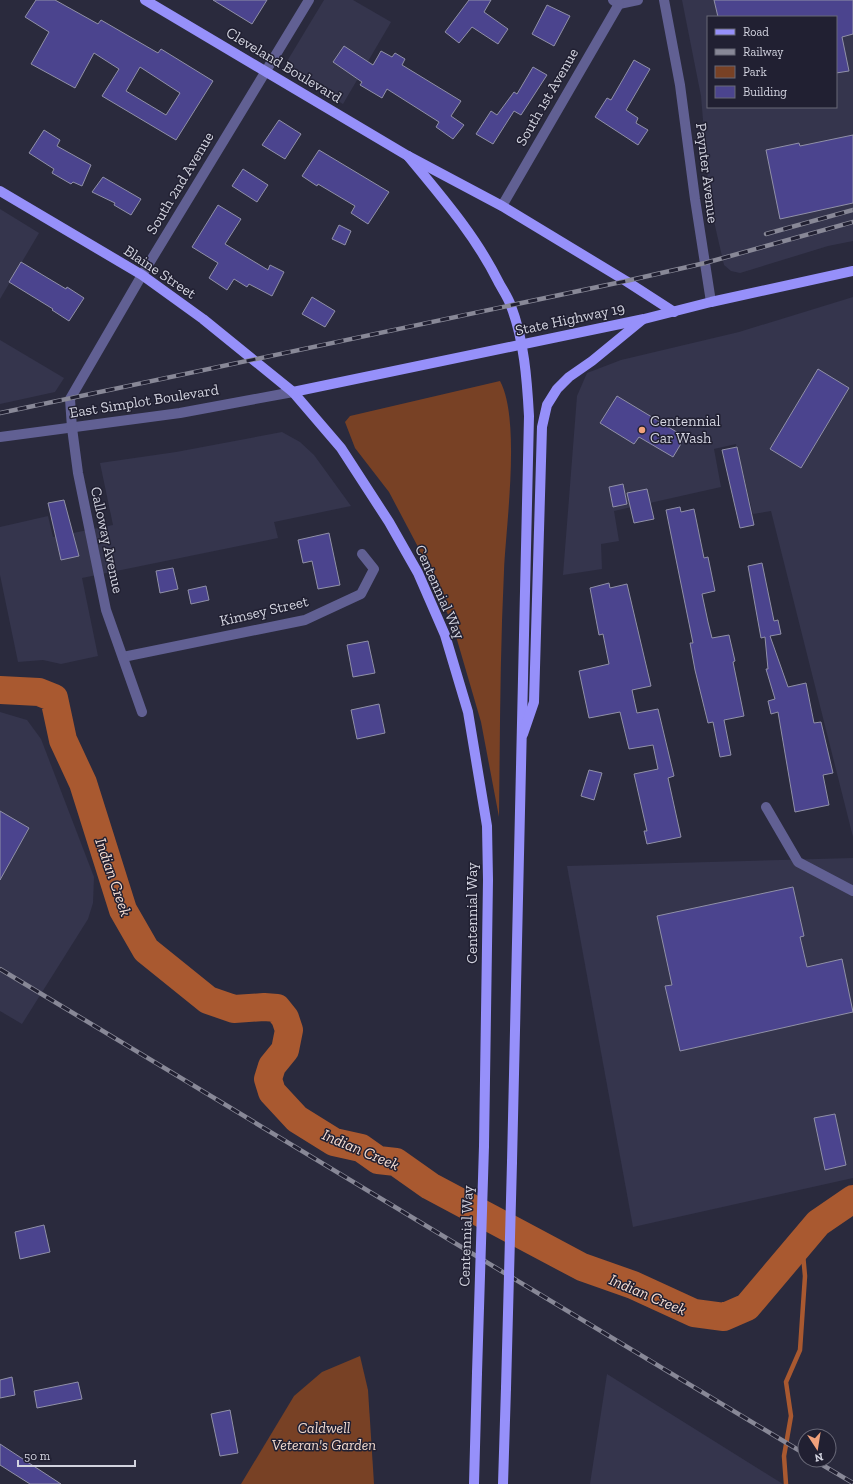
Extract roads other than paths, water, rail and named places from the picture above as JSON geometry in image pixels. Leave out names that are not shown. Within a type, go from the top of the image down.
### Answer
[{"type":"main road","name":"Cleveland Boulevard","points":[[145,0],[408,156],[502,206],[626,281],[674,312]]},
{"type":"main road","points":[[408,156],[450,206],[484,254],[511,305],[521,345],[527,388],[529,416],[503,1484]]},
{"type":"main road","name":"Blaine Street","points":[[0,191],[142,275],[203,319],[293,392]]},
{"type":"main road","name":"State Highway 19","points":[[293,392],[644,319],[710,302],[853,271]]},
{"type":"main road","points":[[520,743],[534,702],[542,427],[547,406],[557,389],[569,377],[592,361],[644,319]]},
{"type":"main road","name":"Centennial Way","points":[[293,392],[341,448],[389,522],[418,573],[445,635],[468,712],[481,782],[487,834],[488,880],[484,1146],[474,1484]]},
{"type":"street","name":"South 2nd Avenue","points":[[72,428],[70,399],[142,275],[309,0]]},
{"type":"street","points":[[616,2],[638,0]]},
{"type":"street","name":"Paynter Avenue","points":[[664,0],[680,85],[710,302]]},
{"type":"street","name":"South 1st Avenue","points":[[502,206],[616,2]]},
{"type":"street","name":"East Simplot Boulevard","points":[[0,437],[180,413],[293,392]]},
{"type":"street","name":"Calloway Avenue","points":[[72,428],[78,473],[106,610],[142,712]]},
{"type":"street","name":"Kimsey Street","points":[[123,657],[305,620],[361,594],[374,570],[362,554]]},
{"type":"street","points":[[766,808],[798,862],[853,891]]},
{"type":"waterway","name":"Indian Creek","points":[[0,690],[39,692],[54,698],[63,740],[83,783],[123,910],[146,950],[208,1000],[234,1009],[264,1007],[277,1008],[285,1018],[289,1030],[285,1050],[272,1066],[268,1079],[272,1092],[297,1119],[334,1142],[361,1148],[378,1160],[396,1162],[430,1186],[582,1267],[633,1285],[694,1313],[724,1317],[747,1307],[818,1223],[853,1199]]},
{"type":"waterway","points":[[786,1484],[784,1456],[791,1416],[786,1382],[800,1350],[805,1276],[802,1243]]},
{"type":"railway","points":[[766,234],[853,210]]},
{"type":"railway","points":[[0,413],[626,281],[705,263],[853,222]]},
{"type":"railway","points":[[0,969],[797,1449]]},
{"type":"railway","points":[[828,1468],[853,1483]]},
{"type":"place","name":"Centennial Car Wash","points":[[642,430]]},
{"type":"park label","name":"Caldwell Veteran's Garden","points":[[324,1436]]}]
